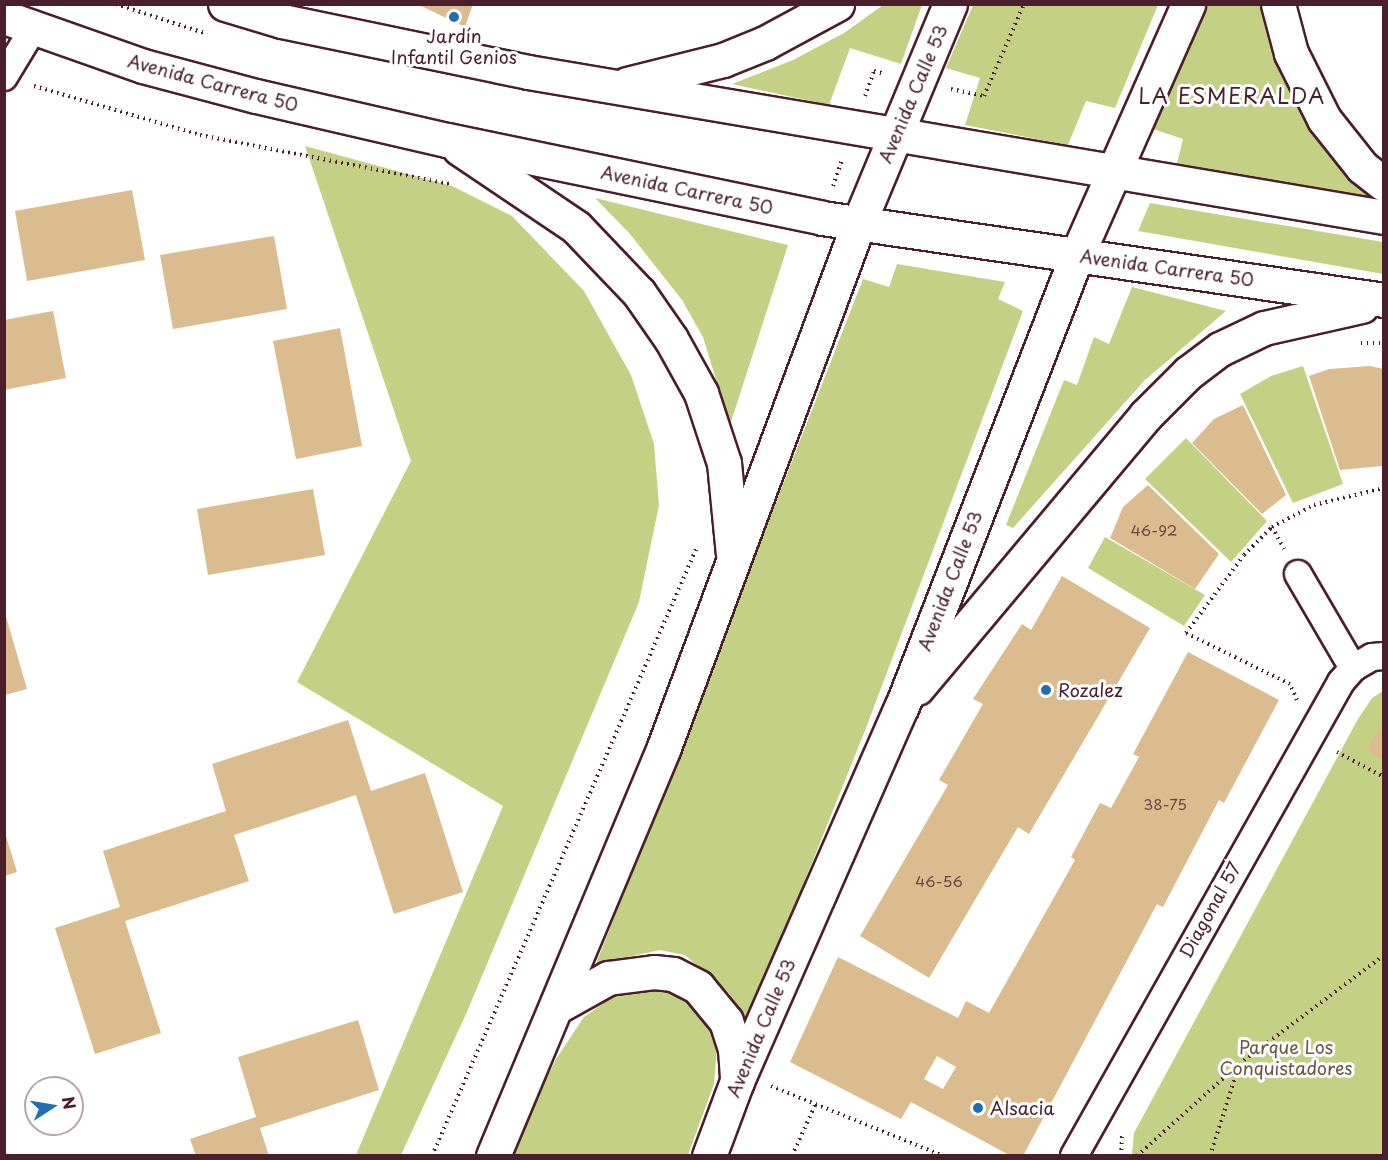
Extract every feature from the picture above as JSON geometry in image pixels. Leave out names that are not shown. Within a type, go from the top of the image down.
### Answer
[{"type":"main road","points":[[225,4],[282,21],[437,54],[613,87],[1383,217]]},
{"type":"main road","points":[[613,87],[723,60],[765,43],[837,4]]},
{"type":"main road","name":"Avenida Calle 53","points":[[493,1155],[556,1007],[734,567],[858,225],[950,4]]},
{"type":"main road","name":"Avenida Calle 53","points":[[709,1155],[737,1081],[902,706],[1077,255],[1188,4]]},
{"type":"main road","points":[[1278,4],[1291,53],[1323,119],[1362,167],[1383,184]]},
{"type":"main road","name":"Avenida Carrera 50","points":[[19,23],[143,66],[447,140],[858,225],[1383,301]]},
{"type":"main road","points":[[447,140],[576,227],[639,293],[671,339],[701,393],[724,463],[734,567]]},
{"type":"main road","points":[[902,706],[1145,416],[1188,373],[1220,349],[1264,328],[1383,301]]},
{"type":"main road","points":[[556,1007],[608,978],[654,972],[673,974],[698,987],[726,1021],[735,1049],[737,1081]]},
{"type":"street","points":[[5,77],[19,23]]},
{"type":"street","points":[[1298,574],[1353,669],[1372,657],[1383,656]]},
{"type":"street","name":"Diagonal 57","points":[[1074,1155],[1306,742],[1353,669]]},
{"type":"path","points":[[984,96],[1024,4]]},
{"type":"path","points":[[5,77],[201,135],[456,185]]},
{"type":"path","points":[[1354,343],[1383,343]]},
{"type":"path","points":[[1294,694],[1290,684],[1186,633],[1244,555],[1272,527],[1314,505],[1383,488]]},
{"type":"path","points":[[432,1155],[700,540]]},
{"type":"path","points":[[1306,742],[1332,749],[1383,777]]},
{"type":"path","points":[[1137,1155],[1239,1064],[1383,955]]},
{"type":"path","points":[[1210,1155],[1239,1064]]},
{"type":"path","points":[[771,1086],[943,1155]]},
{"type":"path","points":[[792,1155],[816,1103]]},
{"type":"green space","points":[[973,4],[1158,5],[1115,108],[1086,101],[1068,145],[965,125],[980,78],[946,68]]},
{"type":"green space","points":[[883,5],[922,5],[901,64],[850,48],[829,105],[732,84],[793,60],[844,33]]},
{"type":"green space","points":[[1202,5],[1264,5],[1304,111],[1343,171],[1379,207],[1175,171],[1183,139],[1153,129]]},
{"type":"green space","points":[[305,146],[452,186],[512,216],[584,291],[631,375],[654,444],[659,505],[639,602],[466,1014],[401,1155],[356,1155],[503,806],[297,682],[411,461]]},
{"type":"green space","points":[[595,198],[788,245],[730,425],[703,337],[682,300],[630,234]]},
{"type":"green space","points":[[1150,203],[1383,242],[1383,274],[1138,231]]},
{"type":"green space","points":[[897,264],[1005,282],[998,299],[1023,311],[866,728],[745,1030],[729,993],[685,955],[660,950],[596,964],[863,279],[889,287]]},
{"type":"green space","points":[[1132,287],[1226,311],[1145,380],[1013,528],[1006,525],[1064,380],[1077,385],[1094,337],[1109,344]]},
{"type":"green space","points":[[1303,366],[1343,484],[1293,503],[1240,394],[1271,376]]},
{"type":"green space","points":[[1186,438],[1267,521],[1231,562],[1145,479]]},
{"type":"green space","points":[[1105,537],[1205,595],[1184,626],[1088,568]]},
{"type":"green space","name":"Parque Los Conquistadores","points":[[1383,691],[1383,1155],[1132,1155],[1134,1133],[1358,719],[1372,698]]},
{"type":"green space","points":[[644,988],[669,991],[690,1000],[710,1017],[717,1047],[714,1084],[688,1155],[509,1156],[556,1059],[584,1017],[615,995]]},
{"type":"building","name":"Jardín Infantil Genios","points":[[417,4],[473,4],[465,27]]},
{"type":"building","points":[[132,190],[145,260],[27,281],[15,211]]},
{"type":"building","points":[[274,236],[287,309],[173,329],[160,255]]},
{"type":"building","points":[[53,311],[66,378],[4,390],[4,320]]},
{"type":"building","points":[[340,328],[362,446],[296,459],[273,341]]},
{"type":"building","points":[[1370,366],[1384,369],[1382,466],[1340,470],[1309,376],[1329,369]]},
{"type":"building","points":[[1243,405],[1286,495],[1262,514],[1192,443],[1214,419]]},
{"type":"building","points":[[1148,485],[1219,554],[1195,589],[1110,538],[1123,507]]},
{"type":"building","points":[[313,489],[325,555],[208,575],[197,509]]},
{"type":"building","points":[[1062,576],[1150,628],[1029,834],[1018,827],[929,978],[860,936],[948,785],[939,780],[983,704],[973,699],[1022,624],[1031,630]]},
{"type":"building","points":[[5,613],[27,689],[5,695]]},
{"type":"building","points":[[1188,652],[1279,700],[1224,803],[1219,800],[1163,907],[1157,904],[1023,1156],[1011,1156],[911,1102],[901,1119],[790,1062],[838,957],[958,1018],[966,1001],[989,1013],[1075,860],[1071,857],[1100,803],[1111,808],[1139,757],[1133,754]],"holes":[[[937,1056],[956,1067],[943,1089],[924,1079]]]},
{"type":"building","points":[[348,720],[371,791],[425,773],[463,892],[394,914],[356,795],[234,835],[249,881],[125,921],[161,1033],[95,1054],[55,928],[120,907],[103,851],[226,811],[212,764]]},
{"type":"building","points":[[1384,720],[1384,760],[1367,750]]},
{"type":"building","points":[[5,833],[17,872],[5,876]]},
{"type":"building","points":[[358,1020],[379,1090],[260,1128],[269,1156],[196,1156],[190,1139],[256,1117],[238,1057]]},
{"type":"place","name":"Jardín Infantil Genios","points":[[454,17]]},
{"type":"place","name":"Rozalez","points":[[1046,690]]},
{"type":"place","name":"Alsacia","points":[[978,1108]]},
{"type":"district","name":"LA ESMERALDA","points":[[1232,95]]}]
